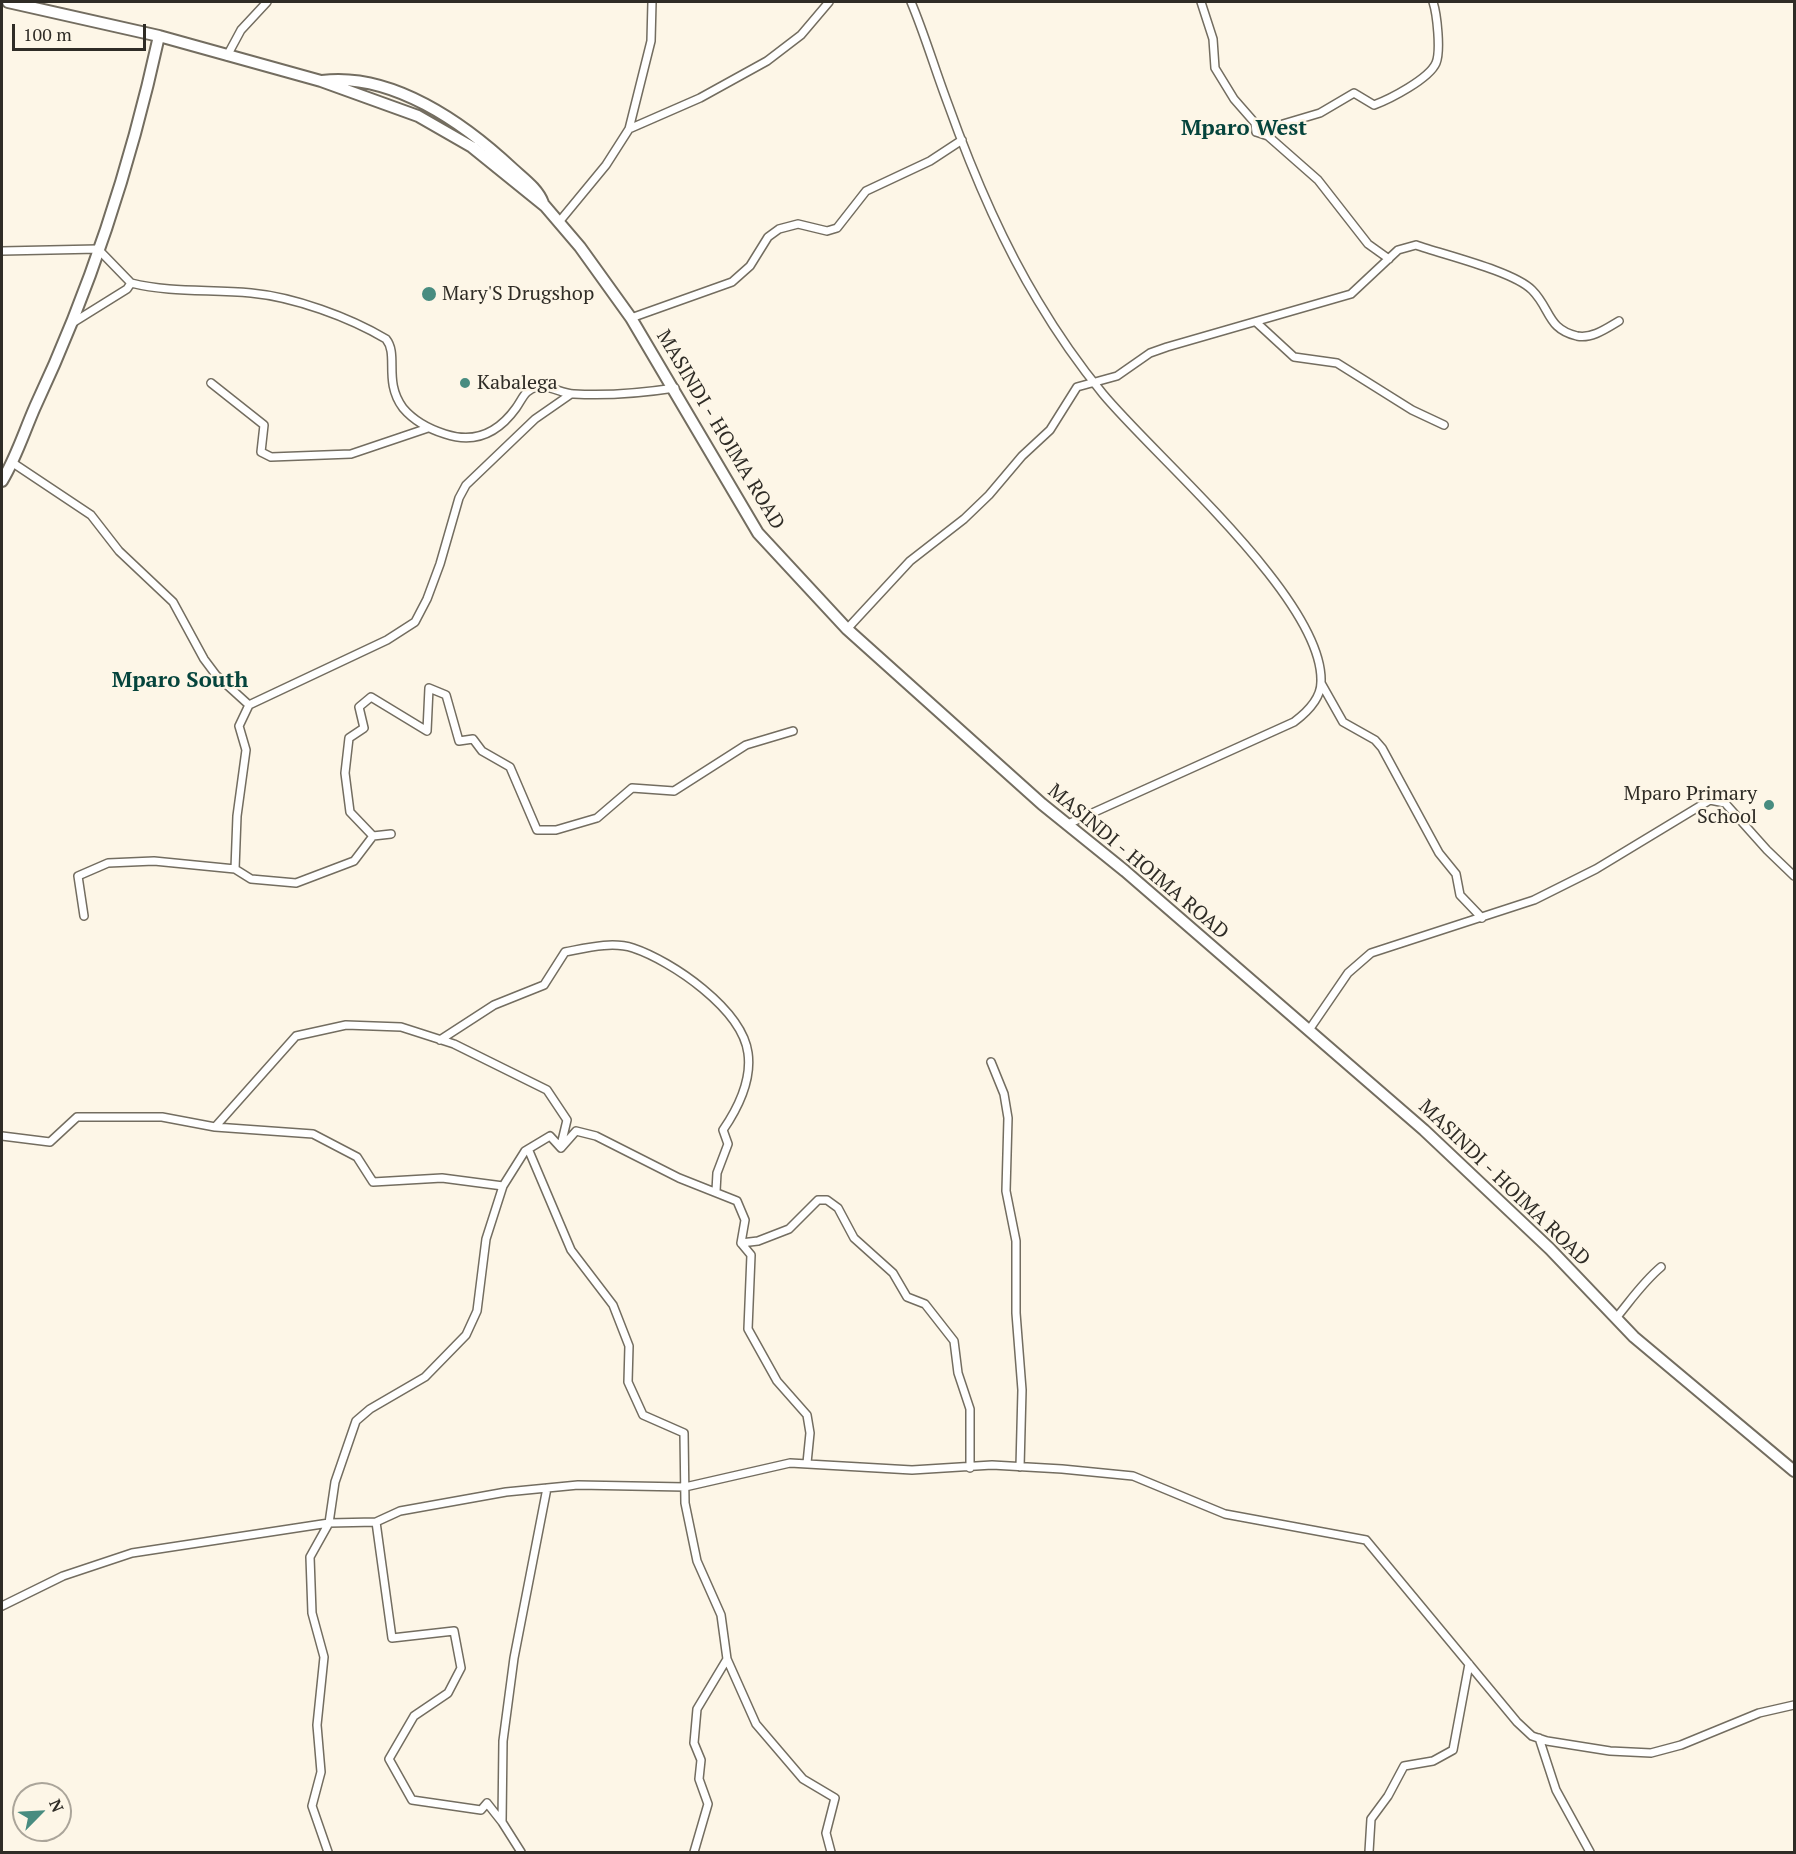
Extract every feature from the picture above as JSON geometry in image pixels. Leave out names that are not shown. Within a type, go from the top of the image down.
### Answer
[{"type":"main road","name":"MASINDI - HOIMA ROAD","points":[[8,2],[159,36],[321,81],[437,125],[472,147],[545,206],[631,318],[675,388],[758,533],[848,629],[916,693],[1424,1130],[1550,1249],[1634,1337],[1794,1471]]},
{"type":"main road","points":[[2,481],[13,463],[21,438],[73,322],[134,143],[159,36]]},
{"type":"street","points":[[227,56],[241,30],[267,2]]},
{"type":"street","points":[[559,222],[606,165],[629,129],[651,41],[652,2]]},
{"type":"street","points":[[629,129],[700,98],[767,61],[801,35],[829,2]]},
{"type":"street","points":[[911,2],[962,140],[1008,247],[1039,303],[1095,383],[1266,568],[1305,630],[1318,661],[1322,683],[1343,722],[1368,736],[1382,748],[1439,853],[1456,874],[1460,895],[1467,906],[1482,918]]},
{"type":"street","points":[[1201,2],[1213,39],[1215,68],[1234,99],[1255,123],[1256,132]]},
{"type":"street","points":[[1256,132],[1320,113],[1354,93],[1374,105],[1430,71],[1437,61],[1436,12],[1433,2]]},
{"type":"street","points":[[1256,132],[1268,136],[1318,180],[1368,244],[1389,259]]},
{"type":"street","points":[[631,318],[732,282],[750,266],[768,237],[779,229],[798,224],[827,231],[837,228],[866,191],[930,161],[962,140]]},
{"type":"street","points":[[848,629],[910,561],[964,519],[989,495],[1022,456],[1050,430],[1077,387],[1117,376],[1150,354],[1167,347],[1351,294],[1398,250],[1416,245],[1509,277],[1533,290],[1558,330],[1577,336],[1597,334],[1619,321]]},
{"type":"street","points":[[2,250],[98,249],[131,283],[170,290],[254,293],[306,304],[386,339],[392,349],[390,375],[395,394],[403,407],[428,428],[454,437],[477,438],[490,433],[508,417],[528,390],[543,387],[572,394],[652,392],[675,388]]},
{"type":"street","points":[[73,322],[127,289],[131,283]]},
{"type":"street","points":[[1256,322],[1294,357],[1337,363],[1412,410],[1444,425]]},
{"type":"street","points":[[212,382],[264,425],[261,452],[272,457],[351,454],[428,428]]},
{"type":"street","points":[[235,869],[237,816],[246,750],[239,726],[249,705],[267,694],[297,683],[403,632],[415,622],[427,599],[459,498],[466,485],[535,419],[572,394]]},
{"type":"street","points":[[13,463],[92,514],[119,551],[173,602],[204,659],[216,675],[249,705]]},
{"type":"street","points":[[1068,825],[1286,727],[1302,717],[1311,706],[1322,683]]},
{"type":"street","points":[[373,836],[350,812],[345,773],[349,738],[364,728],[359,706],[371,698],[427,731],[429,688],[446,695],[459,741],[473,739],[482,751],[510,767],[537,831],[556,830],[597,818],[632,788],[674,791],[746,745],[793,731]]},
{"type":"street","points":[[1310,1030],[1348,973],[1371,953],[1534,900],[1578,879],[1710,800],[1725,803],[1794,876]]},
{"type":"street","points":[[84,916],[78,876],[108,863],[154,861],[235,869],[251,879],[296,883],[354,861],[373,836],[391,834]]},
{"type":"street","points":[[440,1040],[494,1005],[544,985],[565,952],[596,946],[632,947],[669,964],[711,996],[730,1017],[736,1024],[748,1053],[745,1088],[737,1109],[723,1130],[728,1144],[717,1173],[716,1191]]},
{"type":"street","points":[[215,1126],[296,1036],[346,1025],[401,1027],[440,1040],[548,1090],[567,1120],[561,1148]]},
{"type":"street","points":[[991,1062],[1004,1094],[1008,1118],[1006,1191],[1016,1241],[1016,1313],[1022,1390],[1020,1467]]},
{"type":"street","points":[[2,1136],[50,1142],[77,1117],[162,1117],[215,1126],[313,1134],[357,1157],[373,1182],[442,1178],[503,1186]]},
{"type":"street","points":[[561,1148],[576,1131],[596,1136],[679,1179],[729,1196],[742,1207],[745,1220],[741,1243],[751,1255],[752,1282],[748,1329],[777,1381],[807,1415],[810,1433],[807,1463]]},
{"type":"street","points":[[328,1852],[312,1806],[321,1772],[317,1725],[324,1657],[312,1613],[310,1557],[329,1523],[335,1482],[356,1421],[370,1409],[425,1377],[466,1335],[477,1311],[486,1239],[503,1186],[525,1151],[529,1151],[550,1136],[561,1148]]},
{"type":"street","points":[[529,1151],[571,1251],[613,1305],[629,1346],[628,1382],[643,1415],[684,1432],[685,1487],[697,1560],[721,1615],[727,1659],[756,1724],[802,1779],[835,1798],[826,1833],[831,1852]]},
{"type":"street","points":[[741,1243],[758,1241],[789,1229],[818,1200],[827,1200],[838,1208],[854,1238],[893,1273],[907,1297],[925,1304],[951,1334],[958,1372],[970,1409],[970,1468]]},
{"type":"street","points":[[1616,1318],[1635,1296],[1643,1281],[1661,1267]]},
{"type":"street","points":[[2,1606],[63,1576],[132,1553],[329,1523],[375,1522],[400,1511],[506,1492],[578,1485],[685,1487],[790,1463],[912,1470],[992,1465],[1134,1476],[1225,1514],[1366,1540],[1517,1722],[1539,1738],[1610,1751],[1652,1753],[1681,1745],[1759,1713],[1794,1705]]},
{"type":"street","points":[[502,1822],[503,1741],[514,1658],[547,1488]]},
{"type":"street","points":[[375,1522],[392,1638],[454,1631],[461,1668],[448,1694],[414,1716],[389,1759],[412,1800],[481,1810],[487,1803],[521,1852]]},
{"type":"street","points":[[694,1852],[708,1804],[699,1779],[701,1760],[694,1743],[697,1709],[727,1659]]},
{"type":"street","points":[[1369,1852],[1371,1820],[1388,1796],[1404,1766],[1433,1761],[1454,1750],[1469,1664]]},
{"type":"street","points":[[1539,1738],[1556,1790],[1590,1852]]},
{"type":"place","name":"Mary'S Drugshop","points":[[429,294]]},
{"type":"place","name":"Kabalega","points":[[465,383]]},
{"type":"place","name":"Mparo Primary School","points":[[1769,805]]},
{"type":"district","name":"Mparo West","points":[[1244,129]]},
{"type":"district","name":"Mparo South","points":[[180,681]]}]
